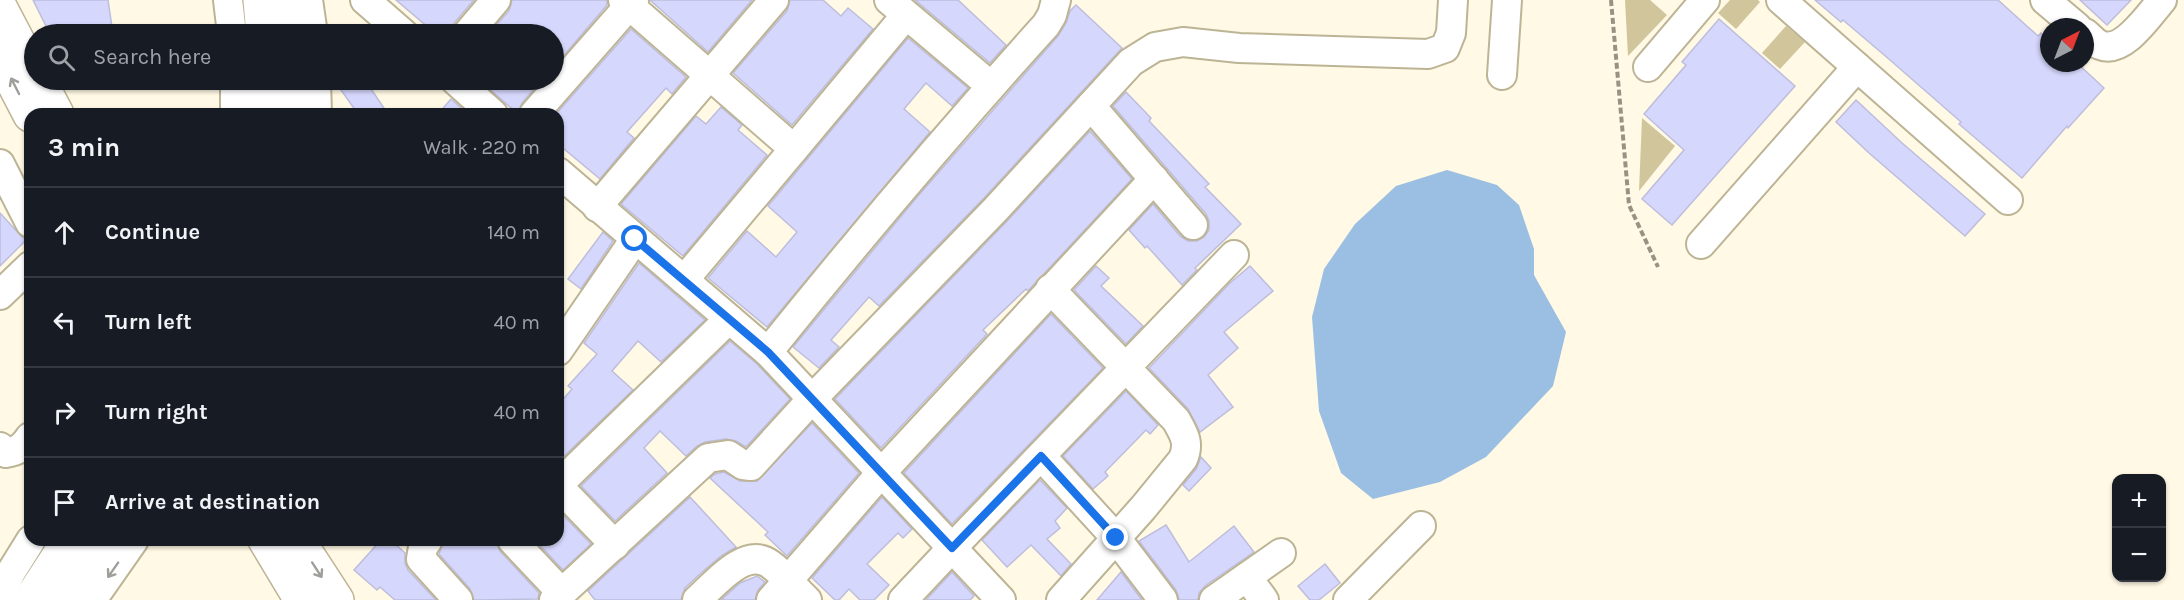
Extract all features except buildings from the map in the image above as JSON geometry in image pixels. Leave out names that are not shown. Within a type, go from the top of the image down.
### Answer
[{"type":"main road","points":[[260,0],[262,24]]},
{"type":"main road","points":[[288,0],[290,24]]},
{"type":"main road","points":[[0,7],[24,53]]},
{"type":"main road","points":[[0,57],[26,108]]},
{"type":"main road","points":[[44,90],[54,108]]},
{"type":"main road","points":[[265,90],[266,108]]},
{"type":"main road","points":[[293,90],[293,108]]},
{"type":"main road","points":[[30,600],[65,546]]},
{"type":"main road","points":[[64,600],[98,546]]},
{"type":"main road","points":[[269,546],[301,600]]},
{"type":"main road","points":[[302,546],[337,600]]},
{"type":"street","points":[[228,0],[231,24]]},
{"type":"street","points":[[308,0],[312,24]]},
{"type":"street","points":[[365,0],[393,24]]},
{"type":"street","points":[[476,24],[496,0]]},
{"type":"street","points":[[597,207],[774,0]]},
{"type":"street","points":[[768,352],[847,254],[1046,25],[1052,15],[1056,0]]},
{"type":"street","points":[[517,546],[558,597],[708,458],[728,455],[743,465],[751,466],[812,399],[996,209],[1131,62],[1155,47],[1183,42],[1239,48],[1428,54],[1445,48],[1452,33],[1453,0]]},
{"type":"street","points":[[1502,75],[1508,0]]},
{"type":"street","points":[[1648,67],[1705,0]]},
{"type":"street","points":[[1782,0],[2008,200]]},
{"type":"street","points":[[2045,0],[2066,18]]},
{"type":"street","points":[[2094,41],[2099,45],[2110,48],[2119,45],[2130,38],[2162,0]]},
{"type":"street","points":[[564,79],[629,2],[794,149]]},
{"type":"street","points":[[684,280],[794,149],[898,8],[991,86]]},
{"type":"street","points":[[1701,244],[1857,67]]},
{"type":"street","points":[[235,90],[235,108]]},
{"type":"street","points":[[316,90],[317,108]]},
{"type":"street","points":[[465,90],[486,108]]},
{"type":"street","points":[[539,108],[554,90]]},
{"type":"street","points":[[1091,106],[1193,225]]},
{"type":"street","points":[[0,164],[24,211]]},
{"type":"street","points":[[564,177],[768,352],[1001,600]]},
{"type":"street","points":[[698,600],[741,561],[752,559],[769,563],[789,594],[881,473],[1154,179]]},
{"type":"street","points":[[564,342],[635,239]]},
{"type":"street","points":[[903,600],[1234,255]]},
{"type":"street","points":[[0,295],[24,272]]},
{"type":"street","points":[[1050,289],[1176,420],[1186,437],[1187,449],[1183,459],[1061,600]]},
{"type":"street","points":[[564,479],[729,319]]},
{"type":"street","points":[[0,447],[6,453],[15,452],[24,446]]},
{"type":"street","points":[[1041,456],[1116,538],[1163,600]]},
{"type":"street","points":[[564,491],[615,545]]},
{"type":"street","points":[[1348,600],[1421,526]]},
{"type":"street","points":[[9,600],[1,594],[27,546]]},
{"type":"street","points":[[92,600],[130,546]]},
{"type":"street","points":[[424,546],[421,559],[459,600]]},
{"type":"street","points":[[1214,600],[1281,553]]},
{"type":"street","points":[[1247,577],[1264,600]]},
{"type":"path","points":[[1611,0],[1629,205],[1658,267]]},
{"type":"shaded area","points":[[1625,0],[1650,0],[1667,15],[1628,56]]},
{"type":"shaded area","points":[[1730,0],[1758,0],[1760,2],[1736,29],[1718,13]]},
{"type":"shaded area","points":[[1786,26],[1805,42],[1780,69],[1762,53]]},
{"type":"shaded area","points":[[1642,118],[1675,146],[1639,191]]},
{"type":"water","points":[[1447,170],[1497,185],[1519,205],[1534,249],[1534,275],[1566,332],[1553,386],[1486,457],[1440,482],[1373,499],[1341,473],[1319,411],[1312,317],[1324,269],[1355,224],[1396,186]]},
{"type":"route","points":[[635,239],[768,352],[952,548],[1041,456],[1116,538]]}]
